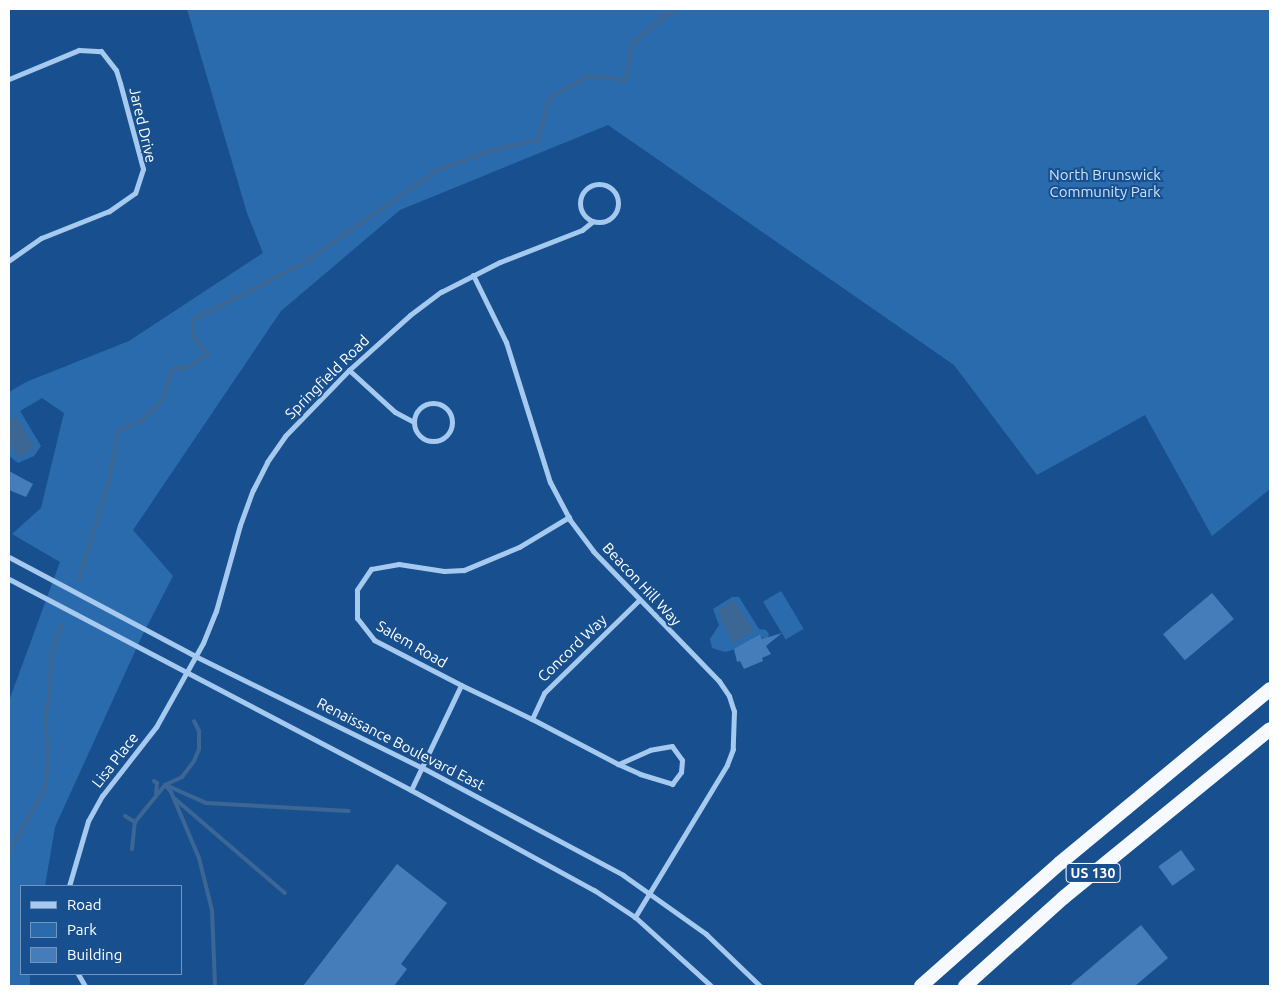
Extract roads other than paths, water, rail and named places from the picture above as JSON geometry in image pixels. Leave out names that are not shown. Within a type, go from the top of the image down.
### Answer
[{"type":"highway","name":"US 130","points":[[921,986],[1060,863],[1270,689]]},
{"type":"highway","name":"US 130","points":[[965,986],[1063,898],[1270,729]]},
{"type":"street","name":"Jared Drive","points":[[9,79],[79,50],[101,51],[116,70],[142,169],[135,193],[109,210],[41,238],[9,260]]},
{"type":"street","points":[[606,185],[618,199],[616,212],[606,221],[593,221],[583,214],[581,197],[588,187],[606,185]]},
{"type":"street","name":"Springfield Road","points":[[195,656],[216,611],[240,524],[267,462],[286,436],[349,370],[410,315],[441,292],[500,262],[568,237],[593,221]]},
{"type":"street","name":"Beacon Hill Way","points":[[473,275],[506,342],[550,482],[569,517],[594,551],[639,600],[719,680],[729,696],[736,728],[733,749],[727,765],[635,916]]},
{"type":"street","points":[[349,370],[395,412],[414,422],[423,438],[435,441],[450,431],[452,418],[440,404],[428,403],[418,410],[414,422]]},
{"type":"street","name":"Salem Road","points":[[569,517],[519,547],[464,570],[444,571],[399,564],[371,569],[362,578],[356,604],[357,618],[363,629],[374,640],[618,764],[659,782],[672,784],[681,772],[682,760],[672,746],[650,750],[618,764]]},
{"type":"street","name":"Renaissance Boulevard East","points":[[9,557],[195,656],[423,768],[650,892],[706,934],[760,986]]},
{"type":"street","points":[[9,580],[411,790],[635,916],[711,986]]},
{"type":"street","name":"Concord Way","points":[[532,719],[544,692],[639,600]]},
{"type":"street","name":"Lisa Place","points":[[69,885],[88,821],[97,804],[156,727],[195,656]]},
{"type":"street","points":[[411,790],[461,685]]},
{"type":"street","points":[[79,975],[85,986]]},
{"type":"waterway","points":[[79,578],[108,485],[118,431],[142,420],[162,401],[173,368],[186,368],[208,355],[193,337],[194,319],[302,264],[438,170],[493,150],[538,140],[549,98],[588,76],[626,80],[632,44],[673,9]]},
{"type":"waterway","points":[[9,851],[45,790],[48,759],[45,717],[49,700],[51,655],[62,625]]},
{"type":"waterway","points":[[165,785],[182,777],[194,761],[199,749],[199,731],[194,721]]},
{"type":"waterway","points":[[154,781],[157,783],[156,794]]},
{"type":"waterway","points":[[125,816],[135,822],[165,785],[171,792],[199,858],[212,910],[215,986]]},
{"type":"waterway","points":[[168,786],[206,803],[349,811]]},
{"type":"waterway","points":[[174,798],[285,893]]},
{"type":"waterway","points":[[132,849],[135,822]]},
{"type":"park label","name":"North Brunswick Community Park","points":[[1105,182]]}]
